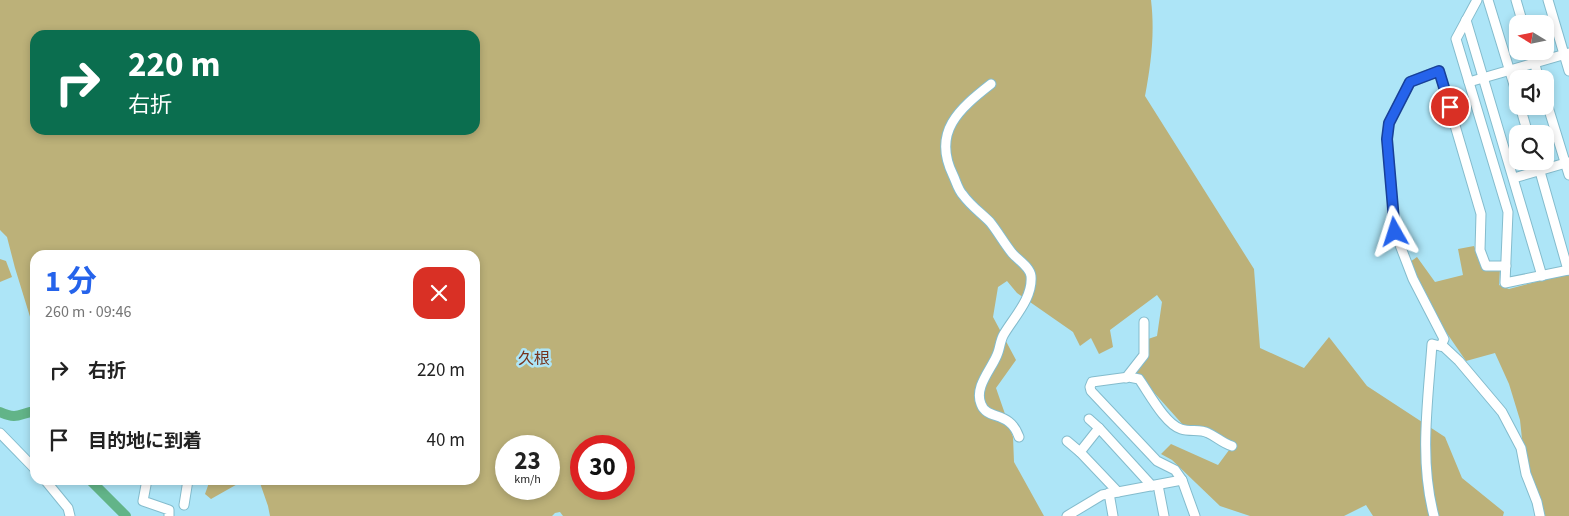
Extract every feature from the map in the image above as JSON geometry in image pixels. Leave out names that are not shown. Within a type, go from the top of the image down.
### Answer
[{"type":"street","points":[[1477,0],[1456,38],[1508,212],[1505,283],[1569,270],[1540,171]]},
{"type":"street","points":[[1488,0],[1509,70]]},
{"type":"street","points":[[1516,0],[1520,15]]},
{"type":"street","points":[[1548,0],[1567,54],[1569,71]]},
{"type":"street","points":[[1466,20],[1542,276]]},
{"type":"street","points":[[1469,82],[1567,54]]},
{"type":"street","points":[[1534,62],[1536,70]]},
{"type":"street","points":[[1441,346],[1444,340],[1413,279],[1395,232],[1387,139],[1389,123],[1410,82],[1439,71],[1481,214],[1480,250],[1486,266],[1506,266]]},
{"type":"street","points":[[991,84],[951,123],[945,150],[947,163],[962,195],[991,224],[999,237],[1029,271],[1031,276],[1028,293],[1014,321],[1002,335],[997,355],[984,379],[980,394],[980,404],[985,411],[1010,421],[1016,428],[1019,437]]},
{"type":"street","points":[[1551,115],[1567,163],[1569,175]]},
{"type":"street","points":[[1514,178],[1567,163]]},
{"type":"street","points":[[1126,378],[1144,355],[1144,322]]},
{"type":"street","points":[[1434,516],[1430,501],[1424,452],[1432,344],[1441,346],[1459,361],[1502,412],[1521,448],[1526,474],[1537,502],[1540,516]]},
{"type":"street","points":[[1195,516],[1182,480],[1175,470],[1157,461],[1091,391],[1090,386],[1092,382],[1126,378],[1139,379],[1164,415],[1177,428],[1208,432],[1217,440],[1232,446]]},
{"type":"street","points":[[1089,419],[1155,485],[1164,516]]},
{"type":"street","points":[[1080,452],[1098,428]]},
{"type":"street","points":[[0,433],[30,464]]},
{"type":"street","points":[[1068,441],[1080,452],[1113,493],[1113,516]]},
{"type":"street","points":[[1067,516],[1094,498],[1182,480]]},
{"type":"street","points":[[49,485],[68,508],[70,516]]},
{"type":"street","points":[[146,485],[143,501],[169,510],[169,516]]},
{"type":"street","points":[[184,505],[187,485]]},
{"type":"shaded area","points":[[0,0],[1151,0],[1152,48],[1145,96],[1254,269],[1260,348],[1304,368],[1329,337],[1367,386],[1445,437],[1462,478],[1504,512],[1503,516],[1373,516],[1366,505],[1344,516],[1250,516],[1220,506],[1172,460],[1161,454],[1171,444],[1218,465],[1232,446],[1184,426],[1141,378],[1132,374],[1145,340],[1157,336],[1162,302],[1157,295],[1110,330],[1113,347],[1099,354],[1091,338],[1080,346],[1073,332],[1017,293],[1007,281],[998,287],[993,317],[1016,360],[996,388],[1013,437],[1014,462],[1044,516],[563,516],[560,512],[552,516],[270,516],[261,485],[480,485],[480,250],[30,250],[30,317],[7,237],[0,230]]},
{"type":"shaded area","points":[[1474,246],[1479,257],[1500,269],[1499,285],[1509,289],[1569,273],[1569,516],[1540,516],[1522,439],[1520,420],[1509,384],[1495,353],[1466,361],[1444,329],[1410,262],[1417,257],[1435,282],[1463,275],[1458,249]]},
{"type":"shaded area","points":[[0,259],[6,261],[12,277],[0,282]]},
{"type":"shaded area","points":[[208,485],[236,485],[211,499],[205,494]]},
{"type":"waterway","points":[[0,412],[15,416],[30,412]]},
{"type":"waterway","points":[[95,485],[126,516]]},
{"type":"district","name":"久根","points":[[534,358]]},
{"type":"route","points":[[1395,232],[1386,150],[1389,123],[1410,82],[1439,71],[1450,107]]}]
